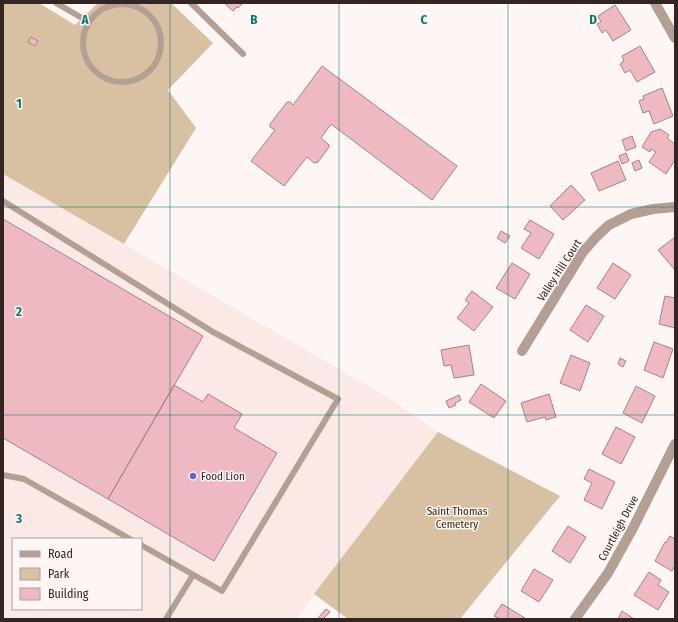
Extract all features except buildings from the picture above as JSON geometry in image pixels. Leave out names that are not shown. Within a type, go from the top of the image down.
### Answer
[{"type":"street","points":[[655,3],[675,38]]},
{"type":"street","name":"Valley Hill Court","points":[[522,351],[583,252],[596,237],[609,225],[630,214],[653,209],[675,207]]},
{"type":"street","name":"Courtleigh Drive","points":[[575,619],[608,573],[633,528],[675,444]]},
{"type":"lane","points":[[56,3],[89,22]]},
{"type":"lane","points":[[127,3],[139,7],[149,13],[157,23],[161,33],[162,44],[160,55],[154,66],[146,74],[136,80],[124,82],[110,80],[100,76],[89,63],[83,45],[84,31],[89,22],[96,13],[115,4],[127,3]]},
{"type":"lane","points":[[191,3],[243,54]]},
{"type":"lane","points":[[3,201],[213,332],[338,399],[222,591],[142,546]]},
{"type":"lane","points":[[3,475],[24,479],[128,538]]},
{"type":"lane","points":[[166,619],[193,575]]},
{"type":"shaded area","points":[[3,174],[392,400],[438,432],[296,619],[3,619]]},
{"type":"green space","points":[[3,3],[39,3],[75,25],[98,3],[171,3],[213,43],[168,90],[196,128],[124,244],[3,174]]},
{"type":"green space","name":"Saint Thomas Cemetery","points":[[438,432],[560,496],[460,619],[348,619],[314,594]]},
{"type":"place","name":"Food Lion","points":[[193,476]]}]
